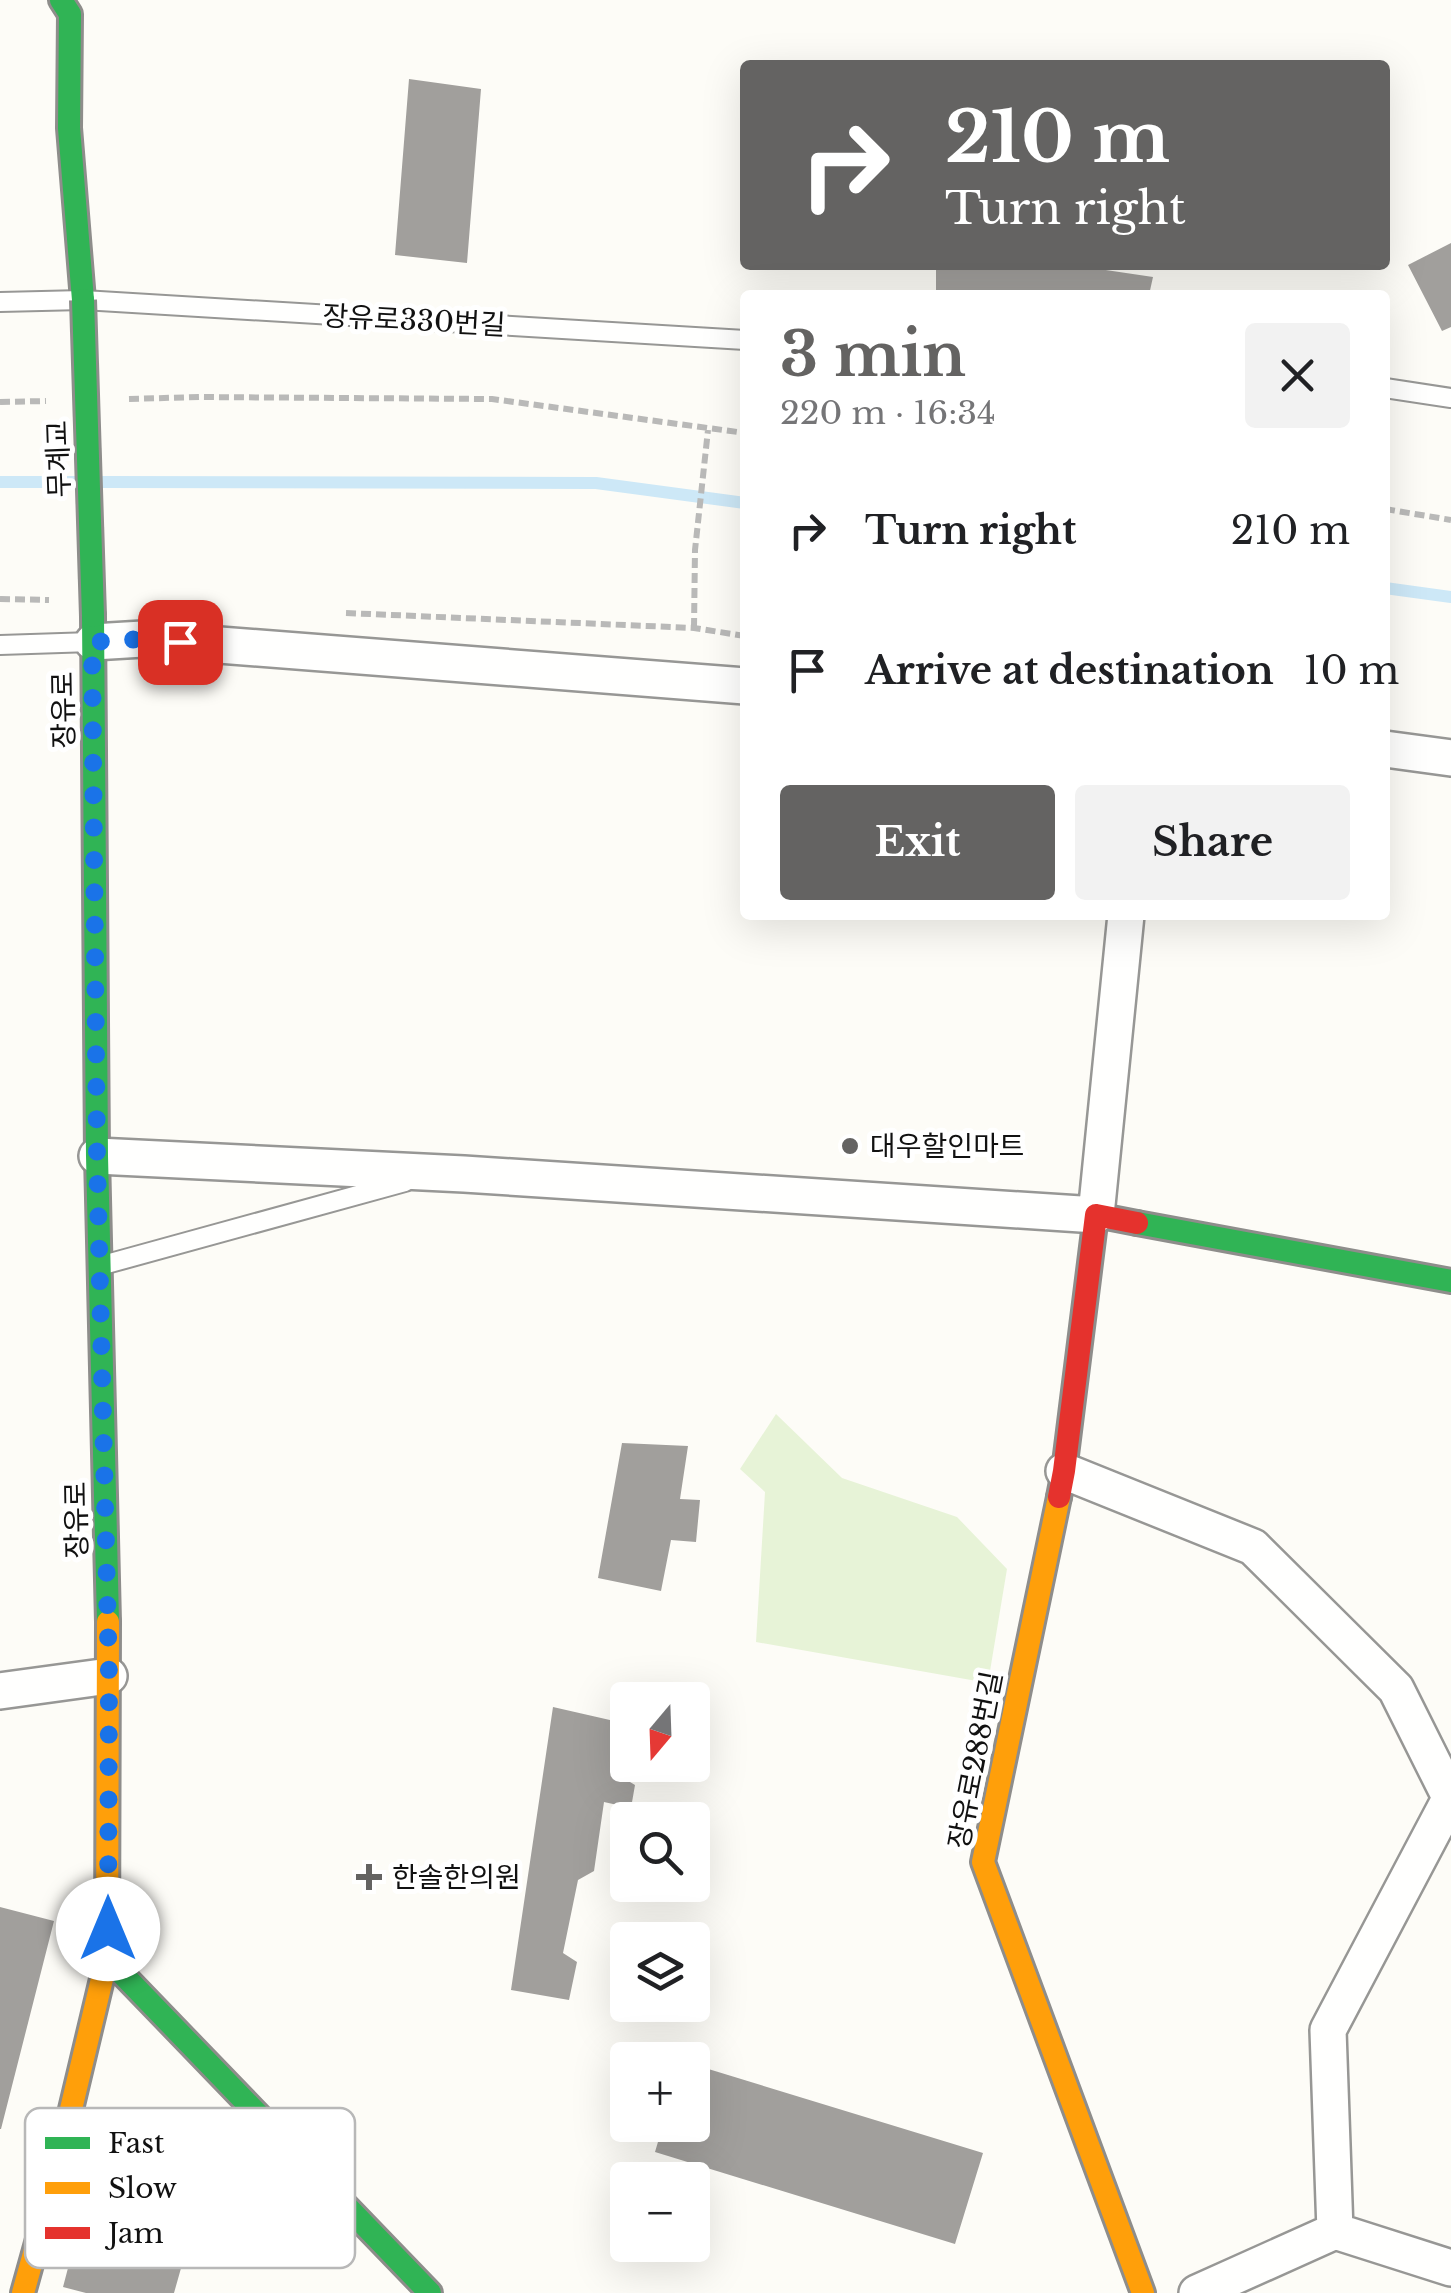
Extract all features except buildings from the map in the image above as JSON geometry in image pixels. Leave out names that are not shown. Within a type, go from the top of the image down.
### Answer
[{"type":"main road","points":[[83,300],[69,128],[65,7],[94,0]]},
{"type":"main road","name":"무계교","points":[[83,300],[93,629]]},
{"type":"main road","name":"장유로","points":[[72,2108],[108,1958],[109,1676],[97,1156],[93,629]]},
{"type":"main road","points":[[1096,1215],[1451,1281]]},
{"type":"main road","name":"장유로288번길","points":[[1096,1215],[1064,1471],[983,1862],[1142,2293]]},
{"type":"main road","points":[[108,1958],[252,2108]]},
{"type":"main road","points":[[355,2215],[430,2293]]},
{"type":"main road","name":"장유로","points":[[23,2293],[30,2268]]},
{"type":"street","points":[[93,629],[143,639],[740,686]]},
{"type":"street","points":[[1390,750],[1451,758]]},
{"type":"street","points":[[97,1156],[440,1173],[1096,1215],[1126,920]]},
{"type":"street","points":[[1064,1471],[1253,1547],[1396,1690],[1451,1797],[1328,2030],[1335,2231]]},
{"type":"street","points":[[0,1691],[109,1676]]},
{"type":"street","points":[[1197,2293],[1335,2231],[1451,2268]]},
{"type":"lane","name":"장유로330번길","points":[[0,302],[83,300],[740,340]]},
{"type":"lane","points":[[1390,389],[1451,398]]},
{"type":"lane","points":[[0,645],[93,629]]},
{"type":"lane","points":[[100,1266],[440,1173]]},
{"type":"path","points":[[120,399],[492,400],[740,433]]},
{"type":"path","points":[[0,402],[60,401]]},
{"type":"path","points":[[694,628],[695,550],[708,430]]},
{"type":"path","points":[[1390,510],[1451,520]]},
{"type":"path","points":[[0,598],[52,600]]},
{"type":"path","points":[[344,613],[694,628],[740,635]]},
{"type":"green space","points":[[776,1414],[842,1478],[957,1517],[1007,1569],[988,1683],[756,1642],[765,1492],[740,1469]]},
{"type":"waterway","points":[[0,482],[79,482]]},
{"type":"waterway","points":[[99,482],[596,483],[740,502]]},
{"type":"waterway","points":[[1390,589],[1451,597]]},
{"type":"traffic: fast","points":[[61,0],[70,14],[69,128],[83,300]]},
{"type":"traffic: fast","points":[[83,300],[93,616]]},
{"type":"traffic: fast","points":[[93,616],[97,1156],[108,1622]]},
{"type":"traffic: fast","points":[[1137,1223],[1451,1281]]},
{"type":"traffic: fast","points":[[107,1958],[252,2108]]},
{"type":"traffic: fast","points":[[355,2215],[430,2293]]},
{"type":"traffic: slow","points":[[1059,1497],[983,1862],[1143,2293]]},
{"type":"traffic: slow","points":[[71,2108],[107,1958],[108,1622]]},
{"type":"traffic: slow","points":[[23,2293],[30,2268]]},
{"type":"traffic: jam","points":[[1059,1497],[1096,1215],[1137,1223]]},
{"type":"place","name":"대우할인마트","points":[[850,1146]]},
{"type":"place","name":"한솔한의원","points":[[369,1877]]},
{"type":"route","points":[[108,1929],[109,1676],[97,1156],[92,642],[180,642]]}]
